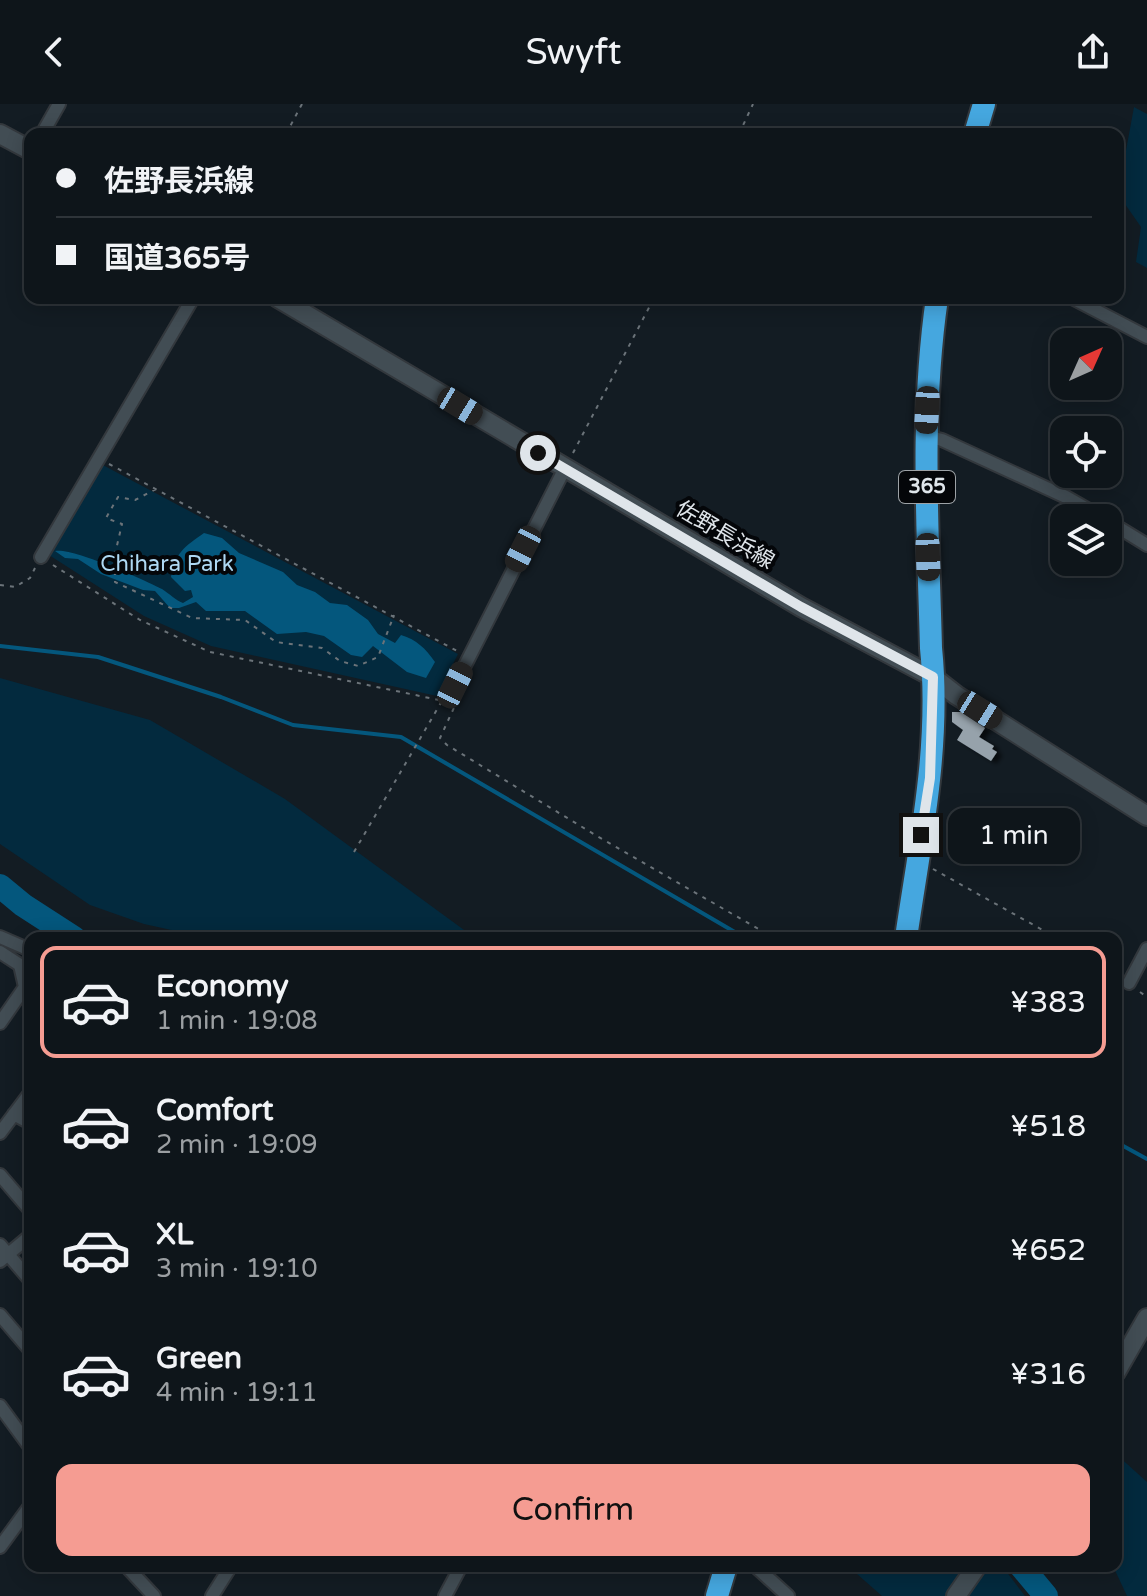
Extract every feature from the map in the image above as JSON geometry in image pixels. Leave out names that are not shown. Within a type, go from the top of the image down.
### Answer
[{"type":"highway","points":[[977,128],[984,104]]},
{"type":"highway","name":"365","points":[[907,932],[930,778],[933,677],[926,436],[936,304]]},
{"type":"highway","points":[[717,1596],[724,1572]]},
{"type":"main road","points":[[0,134],[24,147]]},
{"type":"main road","name":"佐野長浜線","points":[[288,304],[801,607],[933,677],[956,695],[1147,816]]},
{"type":"main road","points":[[1122,1362],[1147,1318]]},
{"type":"main road","points":[[956,1596],[973,1572]]},
{"type":"street","points":[[45,128],[59,104]]},
{"type":"street","points":[[41,557],[189,304]]},
{"type":"street","points":[[1084,304],[1147,337]]},
{"type":"street","points":[[926,436],[942,440],[1078,504]]},
{"type":"street","points":[[455,685],[565,468]]},
{"type":"street","points":[[1122,530],[1147,545]]},
{"type":"street","points":[[0,937],[24,947]]},
{"type":"street","points":[[1129,983],[1147,949]]},
{"type":"street","points":[[0,952],[20,965],[24,983]]},
{"type":"street","points":[[0,1023],[24,988]]},
{"type":"street","points":[[0,1133],[24,1101]]},
{"type":"street","points":[[14,1114],[24,1120]]},
{"type":"street","points":[[0,1175],[24,1203]]},
{"type":"street","points":[[24,1240],[2,1253],[24,1274]]},
{"type":"street","points":[[0,1315],[24,1343]]},
{"type":"street","points":[[0,1406],[24,1439]]},
{"type":"street","points":[[0,1547],[24,1514]]},
{"type":"street","points":[[132,1572],[154,1596]]},
{"type":"street","points":[[212,1596],[227,1572]]},
{"type":"street","points":[[445,1596],[458,1572]]},
{"type":"street","points":[[762,1572],[788,1596]]},
{"type":"path","points":[[289,128],[302,104]]},
{"type":"path","points":[[742,128],[753,104]]},
{"type":"path","points":[[565,468],[651,304]]},
{"type":"path","points":[[97,458],[468,657]]},
{"type":"path","points":[[156,489],[135,500],[118,497],[106,518],[122,524],[115,554],[115,582],[192,618],[245,620],[276,642],[322,648],[340,661],[358,666],[378,657],[394,615]]},
{"type":"path","points":[[0,585],[15,587],[30,578],[41,557],[140,620],[210,652],[440,700]]},
{"type":"path","points":[[354,852],[440,700],[455,685],[463,687],[440,738],[447,745],[764,932]]},
{"type":"path","points":[[917,863],[942,872],[1047,932]]},
{"type":"green space","points":[[1134,107],[1147,114],[1147,268],[1136,262],[1141,227],[1124,203],[1124,161]]},
{"type":"green space","name":"Chihara Park","points":[[99,463],[458,654],[437,696],[211,646],[144,616],[49,555]]},
{"type":"green space","points":[[0,678],[150,720],[285,799],[467,932],[181,932],[144,924],[90,905],[0,844]]},
{"type":"green space","points":[[1122,1459],[1147,1482],[1147,1596],[1127,1596],[1116,1572],[1122,1572]]},
{"type":"green space","points":[[855,1572],[1007,1572],[1025,1596],[882,1596]]},
{"type":"water","points":[[204,533],[222,538],[239,553],[283,572],[297,585],[315,592],[330,603],[347,605],[368,620],[378,634],[395,643],[401,635],[416,642],[435,662],[426,678],[407,672],[373,646],[362,657],[351,655],[324,636],[306,632],[277,634],[245,611],[206,611],[196,602],[170,608],[155,591],[143,590],[101,574],[78,559],[65,558],[55,551],[76,554],[108,565],[162,589],[183,603],[193,597],[191,590],[185,591],[171,577],[172,569],[182,551]]},
{"type":"building","points":[[735,534],[749,542],[744,553],[729,545]]},
{"type":"building","points":[[952,712],[961,712],[985,728],[979,737],[994,746],[992,749],[997,752],[991,761],[957,740],[963,730],[952,722]]},
{"type":"waterway","points":[[0,646],[98,657],[221,697],[293,725],[401,737],[735,932]]},
{"type":"waterway","points":[[0,886],[65,932]]},
{"type":"waterway","points":[[1122,1145],[1147,1159]]},
{"type":"waterway","points":[[1026,1572],[1046,1596]]},
{"type":"route","points":[[538,453],[801,607],[933,677],[930,778],[921,835]]}]
